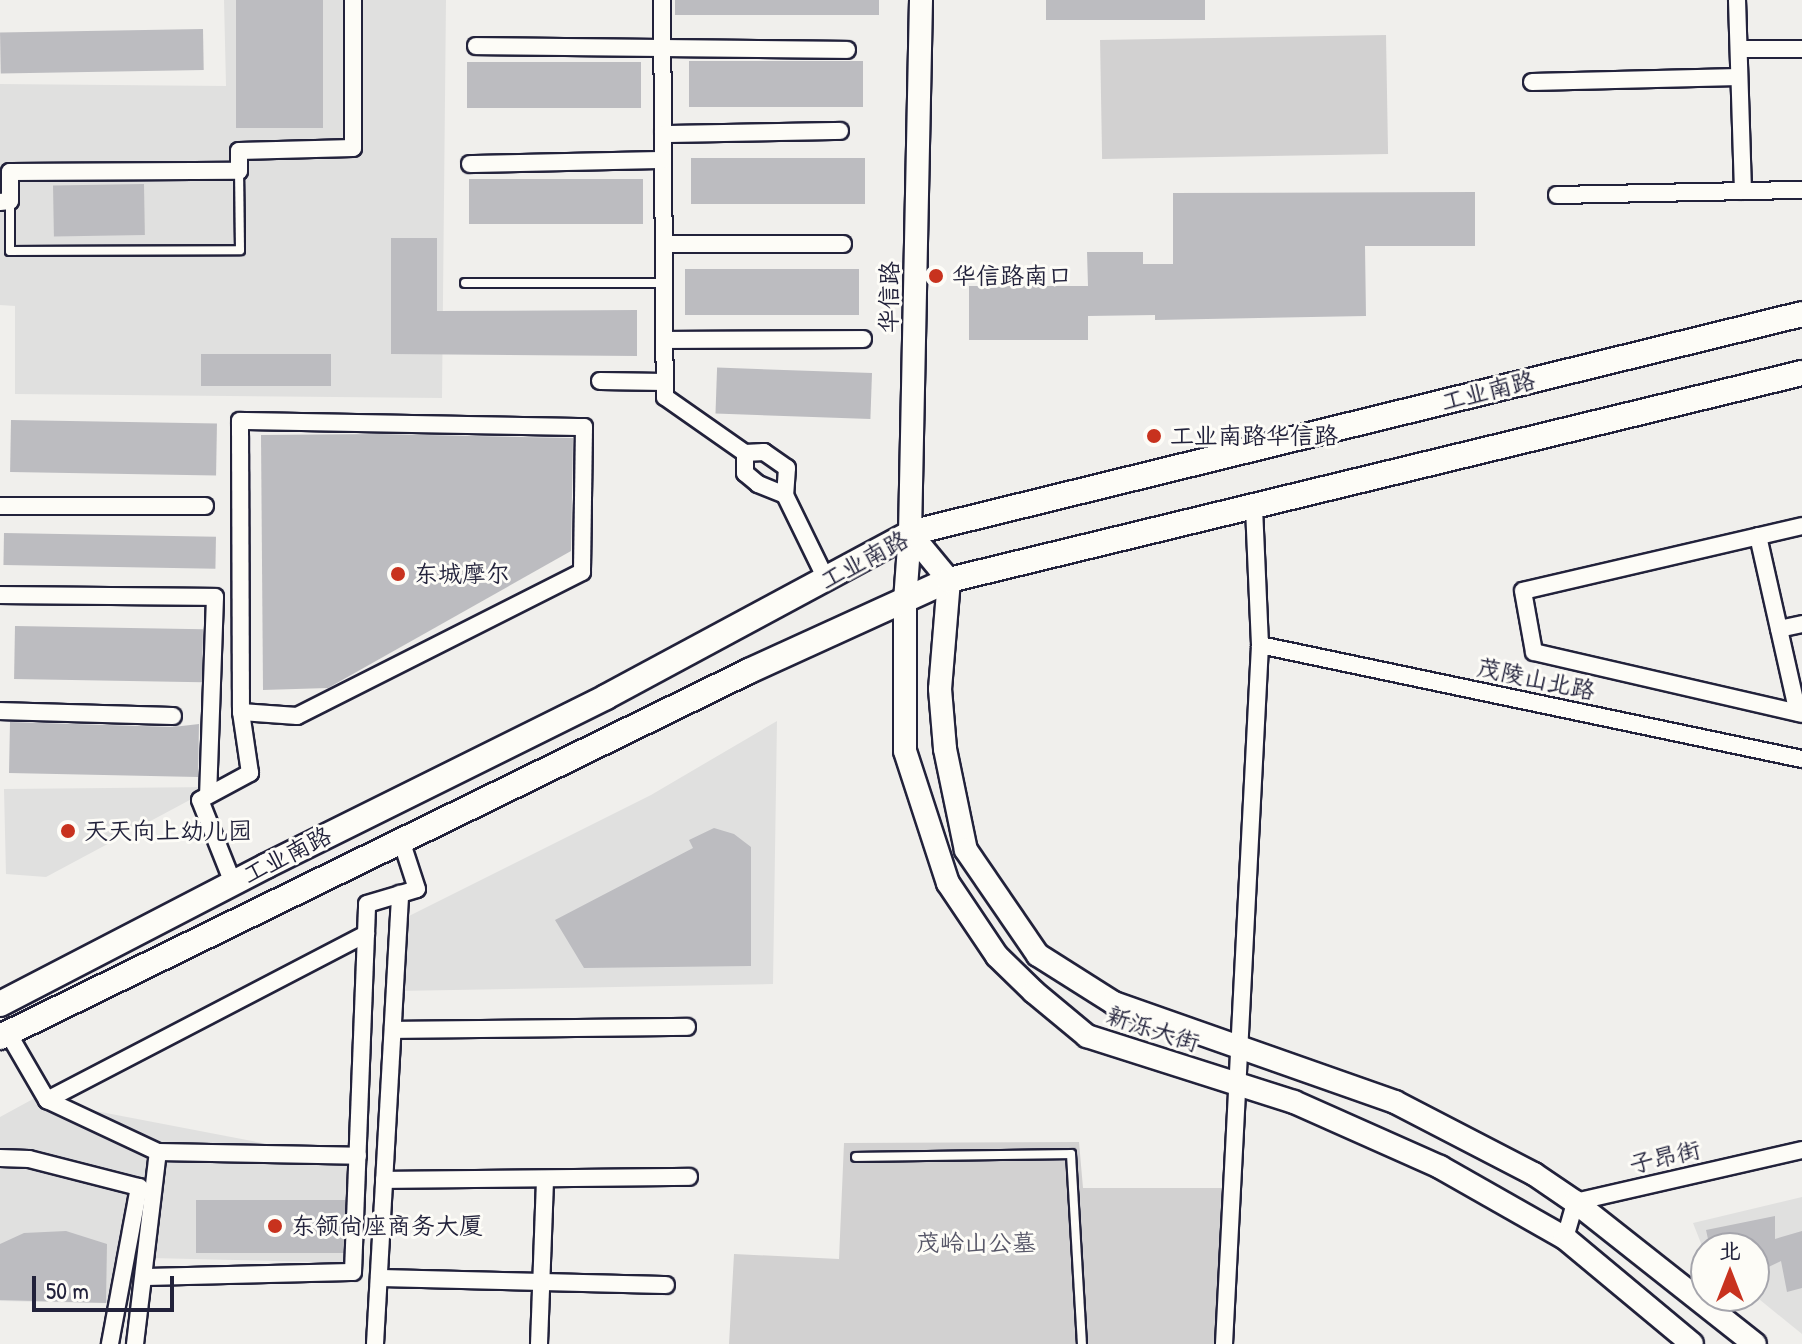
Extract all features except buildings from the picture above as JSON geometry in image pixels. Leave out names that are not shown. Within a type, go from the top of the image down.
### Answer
[{"type":"main road","name":"华信路","points":[[910,533],[921,0]]},
{"type":"main road","name":"工业南路","points":[[0,1004],[233,883],[606,697],[910,533],[1802,314]]},
{"type":"main road","name":"工业南路","points":[[4,1035],[749,671],[949,580],[1802,373]]},
{"type":"main road","points":[[910,533],[949,580]]},
{"type":"main road","name":"新泺大街","points":[[910,533],[905,601],[905,751],[948,883],[997,956],[1087,1036],[1240,1084],[1364,1130],[1440,1167],[1565,1238],[1692,1344]]},
{"type":"main road","name":"新泺大街","points":[[949,580],[940,689],[945,749],[966,850],[1038,955],[1114,1003],[1395,1102],[1534,1174],[1575,1202],[1755,1344]]},
{"type":"street","points":[[5,202],[10,172],[239,171],[239,151],[353,148],[353,0]]},
{"type":"street","points":[[662,0],[665,397],[745,453],[764,452],[787,468],[785,495],[826,579]]},
{"type":"street","points":[[1737,0],[1743,191]]},
{"type":"street","points":[[476,46],[847,50]]},
{"type":"street","points":[[1739,49],[1802,49]]},
{"type":"street","points":[[1532,82],[1739,77]]},
{"type":"street","points":[[663,134],[840,131]]},
{"type":"street","points":[[470,164],[663,160]]},
{"type":"street","points":[[1557,195],[1802,190]]},
{"type":"street","points":[[664,244],[843,244]]},
{"type":"street","points":[[665,340],[863,339]]},
{"type":"street","points":[[600,381],[665,382]]},
{"type":"street","points":[[233,883],[200,800],[250,773],[241,712],[240,421],[584,427],[582,572],[297,716],[241,712]]},
{"type":"street","points":[[745,453],[745,473],[771,491],[785,495]]},
{"type":"street","points":[[0,506],[205,506]]},
{"type":"street","points":[[1224,1344],[1240,1084],[1238,1049],[1260,645],[1254,506]]},
{"type":"street","points":[[1758,536],[1800,714],[1534,652],[1523,591],[1758,536],[1802,526]]},
{"type":"street","points":[[0,595],[215,597],[208,795]]},
{"type":"street","points":[[1779,629],[1802,624]]},
{"type":"street","name":"茂陵山北路","points":[[1260,645],[1802,759]]},
{"type":"street","points":[[0,711],[173,716]]},
{"type":"street","points":[[144,1277],[353,1272],[367,904],[417,889],[402,843]]},
{"type":"street","points":[[375,1344],[400,894]]},
{"type":"street","points":[[47,1100],[366,934]]},
{"type":"street","points":[[393,1030],[687,1027]]},
{"type":"street","points":[[4,1035],[47,1100],[158,1152],[358,1156]]},
{"type":"street","name":"子昂街","points":[[1575,1202],[1802,1150]]},
{"type":"street","points":[[135,1344],[158,1152]]},
{"type":"street","points":[[0,1158],[29,1159],[139,1187],[110,1344]]},
{"type":"street","points":[[384,1180],[689,1177]]},
{"type":"street","points":[[539,1344],[545,1179]]},
{"type":"street","points":[[1565,1238],[1575,1202]]},
{"type":"street","points":[[379,1278],[666,1285]]},
{"type":"lane","points":[[5,202],[10,251],[240,250],[239,171]]},
{"type":"lane","points":[[465,283],[664,283]]},
{"type":"lane","points":[[856,1157],[1071,1154],[1082,1344]]},
{"type":"shaded area","points":[[224,0],[446,0],[442,398],[15,394],[15,306],[0,305],[0,84],[226,86]]},
{"type":"shaded area","points":[[777,721],[773,984],[397,991],[403,919],[651,795]]},
{"type":"shaded area","name":"天天向上幼儿园","points":[[214,787],[46,877],[6,874],[4,789]]},
{"type":"shaded area","points":[[33,1099],[356,1161],[357,1263],[151,1258],[144,1304],[0,1301],[0,1117]]},
{"type":"shaded area","points":[[1802,1197],[1802,1334],[1770,1308],[1770,1232],[1697,1232],[1693,1223]]},
{"type":"green space","points":[[1386,35],[1388,154],[1102,159],[1100,40]]},
{"type":"green space","name":"茂岭山公墓","points":[[1079,1142],[1083,1188],[1223,1188],[1224,1344],[729,1344],[734,1254],[839,1259],[844,1143]]},
{"type":"place","name":"华信路南口","points":[[936,276]]},
{"type":"place","name":"工业南路华信路","points":[[1154,436]]},
{"type":"place","name":"东城摩尔","points":[[398,574]]},
{"type":"place","name":"天天向上幼儿园","points":[[68,831]]},
{"type":"place","name":"东领尚座商务大厦","points":[[275,1226]]}]
